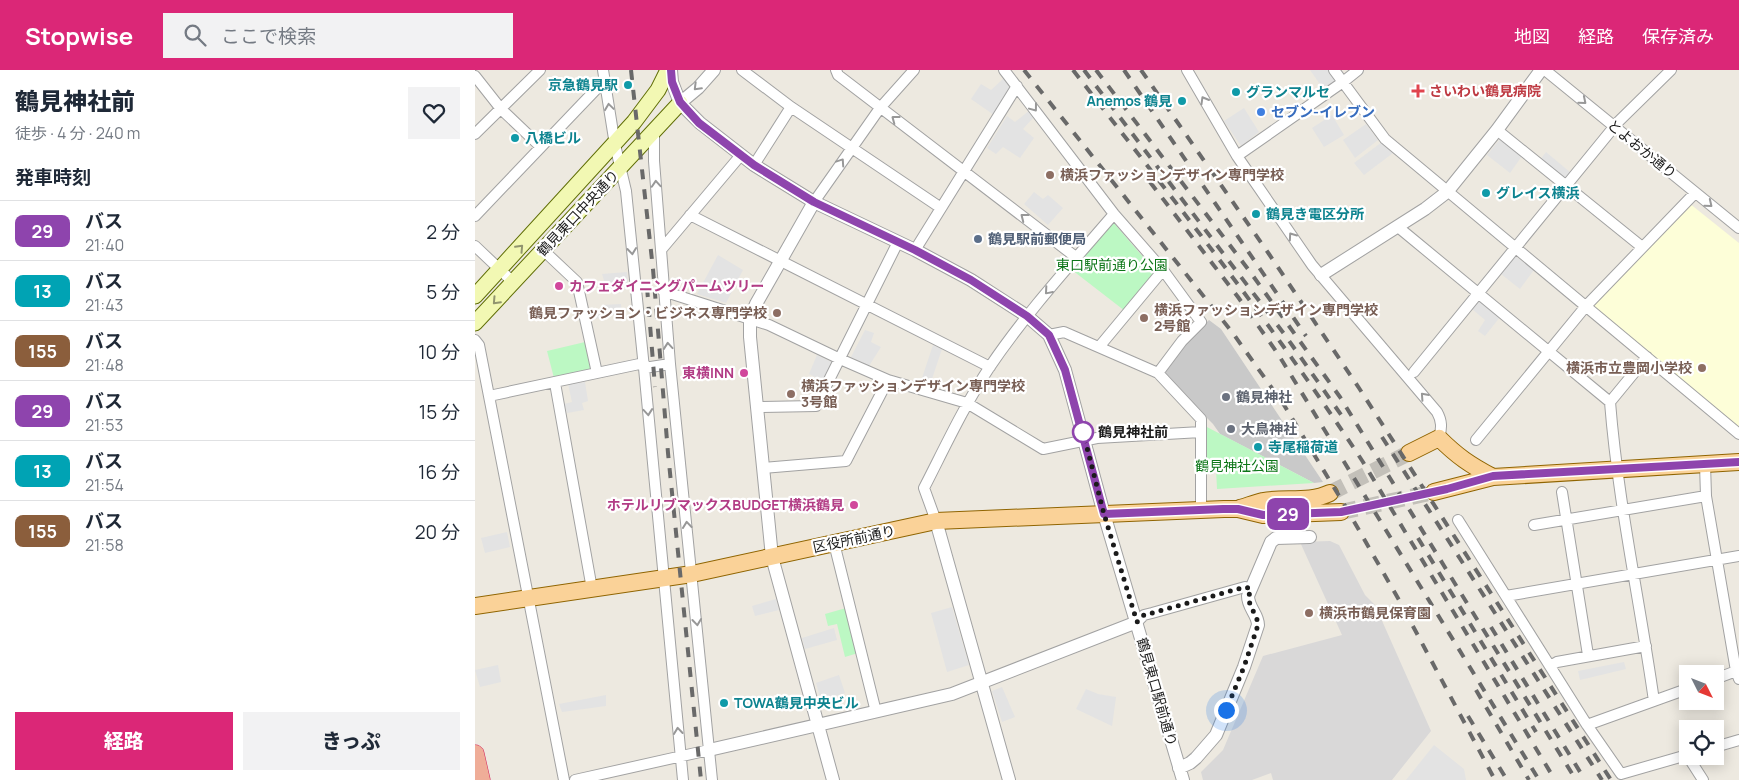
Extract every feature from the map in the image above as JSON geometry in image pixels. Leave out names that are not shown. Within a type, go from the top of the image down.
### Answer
[{"type":"highway","points":[[475,754],[481,780]]},
{"type":"main road","points":[[634,122],[658,90],[669,70]]},
{"type":"main road","points":[[634,122],[650,110],[663,104],[680,102]]},
{"type":"main road","name":"鶴見東口中央通り","points":[[475,323],[680,102]]},
{"type":"main road","name":"鶴見東口中央通り","points":[[475,296],[634,122]]},
{"type":"main road","points":[[1409,453],[1439,438],[1455,454],[1469,464],[1493,476]]},
{"type":"main road","points":[[1434,492],[1493,476],[1739,462]]},
{"type":"main road","name":"区役所前通り","points":[[1238,509],[1264,501],[1300,500],[1325,496],[1330,493]]},
{"type":"main road","name":"区役所前通り","points":[[475,606],[692,574],[936,521],[1238,509],[1263,515],[1341,512]]},
{"type":"street","points":[[669,70],[680,102],[698,88],[714,70]]},
{"type":"street","points":[[742,70],[791,107],[941,208]]},
{"type":"street","points":[[836,70],[838,75],[880,108],[1077,258]]},
{"type":"street","points":[[833,780],[772,557],[750,337],[750,318],[756,304],[814,202],[880,108],[914,70]]},
{"type":"street","points":[[1004,70],[1114,214],[1163,270],[1201,322],[1183,341],[1158,373]]},
{"type":"street","points":[[1187,70],[1237,156],[1312,265],[1437,412],[1442,429],[1439,438]]},
{"type":"street","points":[[1334,70],[1385,139],[1739,434]]},
{"type":"street","points":[[1237,156],[1343,82],[1357,70]]},
{"type":"street","points":[[1321,275],[1425,209],[1447,192],[1497,130],[1541,70]]},
{"type":"street","name":"とよおか通り","points":[[1545,70],[1739,228]]},
{"type":"street","points":[[1414,372],[1615,127],[1671,70]]},
{"type":"street","points":[[475,134],[538,71]]},
{"type":"street","points":[[604,75],[615,145],[626,191],[683,780]]},
{"type":"street","points":[[475,216],[541,147],[604,75]]},
{"type":"street","points":[[475,76],[501,109],[541,147]]},
{"type":"street","points":[[915,250],[1017,86]]},
{"type":"street","name":"鶴見東口駅前通り","points":[[680,102],[699,123],[754,165],[814,202],[915,250],[971,280],[1027,316],[1049,335],[1065,370],[1104,514],[1181,774]]},
{"type":"street","points":[[754,165],[791,107]]},
{"type":"street","points":[[1497,130],[1641,247]]},
{"type":"street","points":[[654,132],[654,161],[663,292],[712,780]]},
{"type":"street","points":[[661,250],[741,155]]},
{"type":"street","points":[[1476,440],[1547,351],[1586,306],[1695,192]]},
{"type":"street","points":[[1009,780],[936,521],[924,488],[967,402],[990,367],[1027,316],[1114,214]]},
{"type":"street","points":[[690,215],[990,367]]},
{"type":"street","points":[[1397,226],[1609,402],[1622,510],[1654,701]]},
{"type":"street","points":[[758,407],[815,406],[840,360],[898,242]]},
{"type":"street","points":[[475,246],[513,282]]},
{"type":"street","points":[[543,250],[577,282],[597,373]]},
{"type":"street","points":[[1099,347],[1163,270]]},
{"type":"street","points":[[663,292],[769,325],[840,360],[887,380],[967,402],[1043,448],[1085,440],[1201,432]]},
{"type":"street","points":[[1049,335],[1064,332],[1158,373],[1201,419],[1201,510]]},
{"type":"street","points":[[475,340],[479,345],[564,780]]},
{"type":"street","points":[[1609,402],[1647,358]]},
{"type":"street","points":[[489,396],[597,373],[644,365],[670,364]]},
{"type":"street","points":[[763,468],[846,461],[887,380]]},
{"type":"street","points":[[555,383],[592,589]]},
{"type":"street","points":[[1705,464],[1706,496],[1738,674],[1724,677]]},
{"type":"street","points":[[1562,492],[1588,656]]},
{"type":"street","points":[[1534,525],[1706,496]]},
{"type":"street","points":[[1459,520],[1587,726],[1621,774],[1679,757]]},
{"type":"street","points":[[1181,774],[1212,740],[1244,667],[1258,625],[1258,619],[1251,609],[1248,600],[1273,540],[1279,538],[1310,537]]},
{"type":"street","points":[[834,543],[876,712]]},
{"type":"street","points":[[1506,596],[1739,556]]},
{"type":"street","points":[[575,780],[952,694],[1137,622],[1144,615],[1245,587],[1251,589]]},
{"type":"street","points":[[1550,666],[1557,662],[1646,646]]},
{"type":"street","points":[[1587,726],[1679,692]]},
{"type":"street","points":[[1724,744],[1739,740]]},
{"type":"street","points":[[1693,765],[1703,780]]},
{"type":"shaded area","points":[[1310,70],[1330,70],[1338,81],[1324,90]]},
{"type":"shaded area","points":[[1004,78],[1010,88],[994,115],[971,99],[981,84],[991,90]]},
{"type":"shaded area","points":[[1244,108],[1259,132],[1241,146],[1224,121]]},
{"type":"shaded area","points":[[1030,110],[1034,117],[1023,129],[1034,138],[1020,158],[1003,147],[996,154],[987,148],[1007,116],[1015,122]]},
{"type":"shaded area","points":[[1332,115],[1344,135],[1324,147],[1312,128]]},
{"type":"shaded area","points":[[1366,124],[1378,140],[1355,158],[1343,140]]},
{"type":"shaded area","points":[[1500,139],[1522,156],[1510,173],[1487,155]]},
{"type":"shaded area","points":[[1382,142],[1393,153],[1364,175],[1354,163]]},
{"type":"shaded area","points":[[1546,152],[1571,173],[1564,181],[1540,160]]},
{"type":"shaded area","points":[[1034,192],[1043,199],[1048,195],[1063,208],[1048,225],[1024,204]]},
{"type":"shaded area","name":"横浜市立豊岡小学校","points":[[1689,203],[1739,243],[1739,427],[1591,308],[1592,303]]},
{"type":"shaded area","points":[[718,255],[743,270],[726,303],[697,294]]},
{"type":"shaded area","points":[[1515,256],[1534,270],[1520,289],[1501,274]]},
{"type":"shaded area","points":[[627,272],[629,289],[607,290],[602,274]]},
{"type":"shaded area","points":[[1478,300],[1500,317],[1485,336],[1478,331],[1485,320],[1472,309]]},
{"type":"shaded area","points":[[621,304],[622,313],[594,319],[593,313],[603,311],[602,305]]},
{"type":"shaded area","name":"鶴見神社","points":[[1209,320],[1221,329],[1323,482],[1314,483],[1220,434],[1213,424],[1166,377],[1165,370],[1190,339]]},
{"type":"shaded area","points":[[865,330],[874,333],[871,342],[881,347],[869,366],[851,357]]},
{"type":"shaded area","points":[[933,345],[942,349],[930,385],[921,381]]},
{"type":"shaded area","points":[[817,355],[834,363],[825,382],[809,374]]},
{"type":"shaded area","points":[[585,382],[588,401],[582,403],[584,410],[567,413],[564,404],[572,402],[568,384]]},
{"type":"shaded area","points":[[507,532],[510,547],[485,553],[481,538]]},
{"type":"shaded area","points":[[1330,541],[1339,545],[1365,595],[1375,605],[1431,731],[1392,780],[1273,780],[1271,773],[1252,780],[1203,780],[1201,772],[1223,750],[1263,656],[1342,635],[1300,542]]},
{"type":"shaded area","points":[[776,599],[779,610],[755,616],[752,606]]},
{"type":"shaded area","points":[[952,607],[969,665],[947,672],[931,613]]},
{"type":"shaded area","points":[[834,628],[837,640],[805,649],[802,638]]},
{"type":"shaded area","points":[[1624,662],[1626,669],[1580,680],[1578,671]]},
{"type":"shaded area","points":[[498,665],[501,682],[480,687],[475,670]]},
{"type":"shaded area","points":[[839,675],[845,693],[821,701],[816,683]]},
{"type":"shaded area","points":[[1002,687],[1015,717],[1002,722],[992,691]]},
{"type":"shaded area","points":[[1086,689],[1098,694],[1116,697],[1112,726],[1076,709]]},
{"type":"shaded area","points":[[606,695],[606,706],[562,712],[559,704]]},
{"type":"shaded area","points":[[1434,745],[1464,769],[1466,780],[1406,780]]},
{"type":"green space","name":"東口駅前通り公園","points":[[1112,221],[1156,272],[1125,311],[1072,270]]},
{"type":"green space","points":[[585,342],[591,369],[554,378],[547,351]]},
{"type":"green space","name":"鶴見神社公園","points":[[1205,426],[1314,483],[1217,489],[1216,469],[1204,469]]},
{"type":"green space","points":[[846,608],[858,653],[845,657],[837,624],[828,626],[825,614]]},
{"type":"tunnel","points":[[1330,493],[1409,453]]},
{"type":"tunnel","points":[[1341,512],[1434,492]]},
{"type":"railway","points":[[631,70],[653,269],[668,453],[701,780]]},
{"type":"railway","points":[[1024,70],[1232,332],[1284,405],[1399,600],[1495,780]]},
{"type":"railway","points":[[1073,70],[1222,263],[1329,411],[1363,462],[1555,780]]},
{"type":"railway","points":[[1084,70],[1285,335],[1344,419]]},
{"type":"railway","points":[[1096,70],[1248,269],[1340,397],[1576,780]]},
{"type":"railway","points":[[1124,70],[1306,336]]},
{"type":"railway","points":[[1141,70],[1269,254],[1359,388],[1611,780]]},
{"type":"railway","points":[[1150,182],[1238,297],[1278,354],[1539,780]]},
{"type":"railway","points":[[647,287],[655,387]]},
{"type":"railway","points":[[1382,437],[1602,780]]},
{"type":"railway","points":[[1418,538],[1536,732]]},
{"type":"railway","points":[[1491,627],[1585,780]]},
{"type":"railway","points":[[1476,690],[1529,780]]},
{"type":"railway","points":[[1468,716],[1507,780]]},
{"type":"bus line","name":"29","points":[[671,70],[672,82],[680,102],[699,123],[754,165],[814,202],[915,250],[971,280],[1027,316],[1049,335],[1065,370],[1104,514],[1223,509],[1238,509],[1263,515],[1341,512],[1447,489],[1493,476],[1739,462]]},
{"type":"place","name":"京急鶴見駅","points":[[628,85]]},
{"type":"place","name":"さいわい鶴見病院","points":[[1418,91]]},
{"type":"place","name":"グランマルセ","points":[[1236,92]]},
{"type":"place","name":"Anemos 鶴見","points":[[1182,101]]},
{"type":"place","name":"セブン-イレブン","points":[[1261,112]]},
{"type":"place","name":"八橋ビル","points":[[515,138]]},
{"type":"place","name":"横浜ファッションデザイン専門学校","points":[[1050,175]]},
{"type":"place","name":"グレイス横浜","points":[[1486,193]]},
{"type":"place","name":"鶴見き電区分所","points":[[1256,214]]},
{"type":"place","name":"鶴見駅前郵便局","points":[[978,239]]},
{"type":"place","name":"カフェダイニングパームツリー","points":[[559,286]]},
{"type":"place","name":"鶴見ファッション・ビジネス専門学校","points":[[777,313]]},
{"type":"place","name":"横浜ファッションデザイン専門学校 2号館","points":[[1144,318]]},
{"type":"place","name":"横浜市立豊岡小学校","points":[[1702,368]]},
{"type":"place","name":"東横INN","points":[[744,373]]},
{"type":"place","name":"横浜ファッションデザイン専門学校 3号館","points":[[791,394]]},
{"type":"place","name":"鶴見神社","points":[[1226,397]]},
{"type":"place","name":"大鳥神社","points":[[1231,429]]},
{"type":"place","name":"鶴見神社前","points":[[1083,432]]},
{"type":"place","name":"寺尾稲荷道","points":[[1258,447]]},
{"type":"place","name":"ホテルリブマックスBUDGET横浜鶴見","points":[[854,505]]},
{"type":"place","name":"横浜市鶴見保育園","points":[[1309,613]]},
{"type":"place","name":"TOWA鶴見中央ビル","points":[[724,703]]},
{"type":"route","points":[[1083,432],[1104,514],[1137,622],[1144,615],[1245,587],[1251,589],[1248,600],[1251,609],[1258,619],[1258,625],[1244,667],[1226,710]]}]
